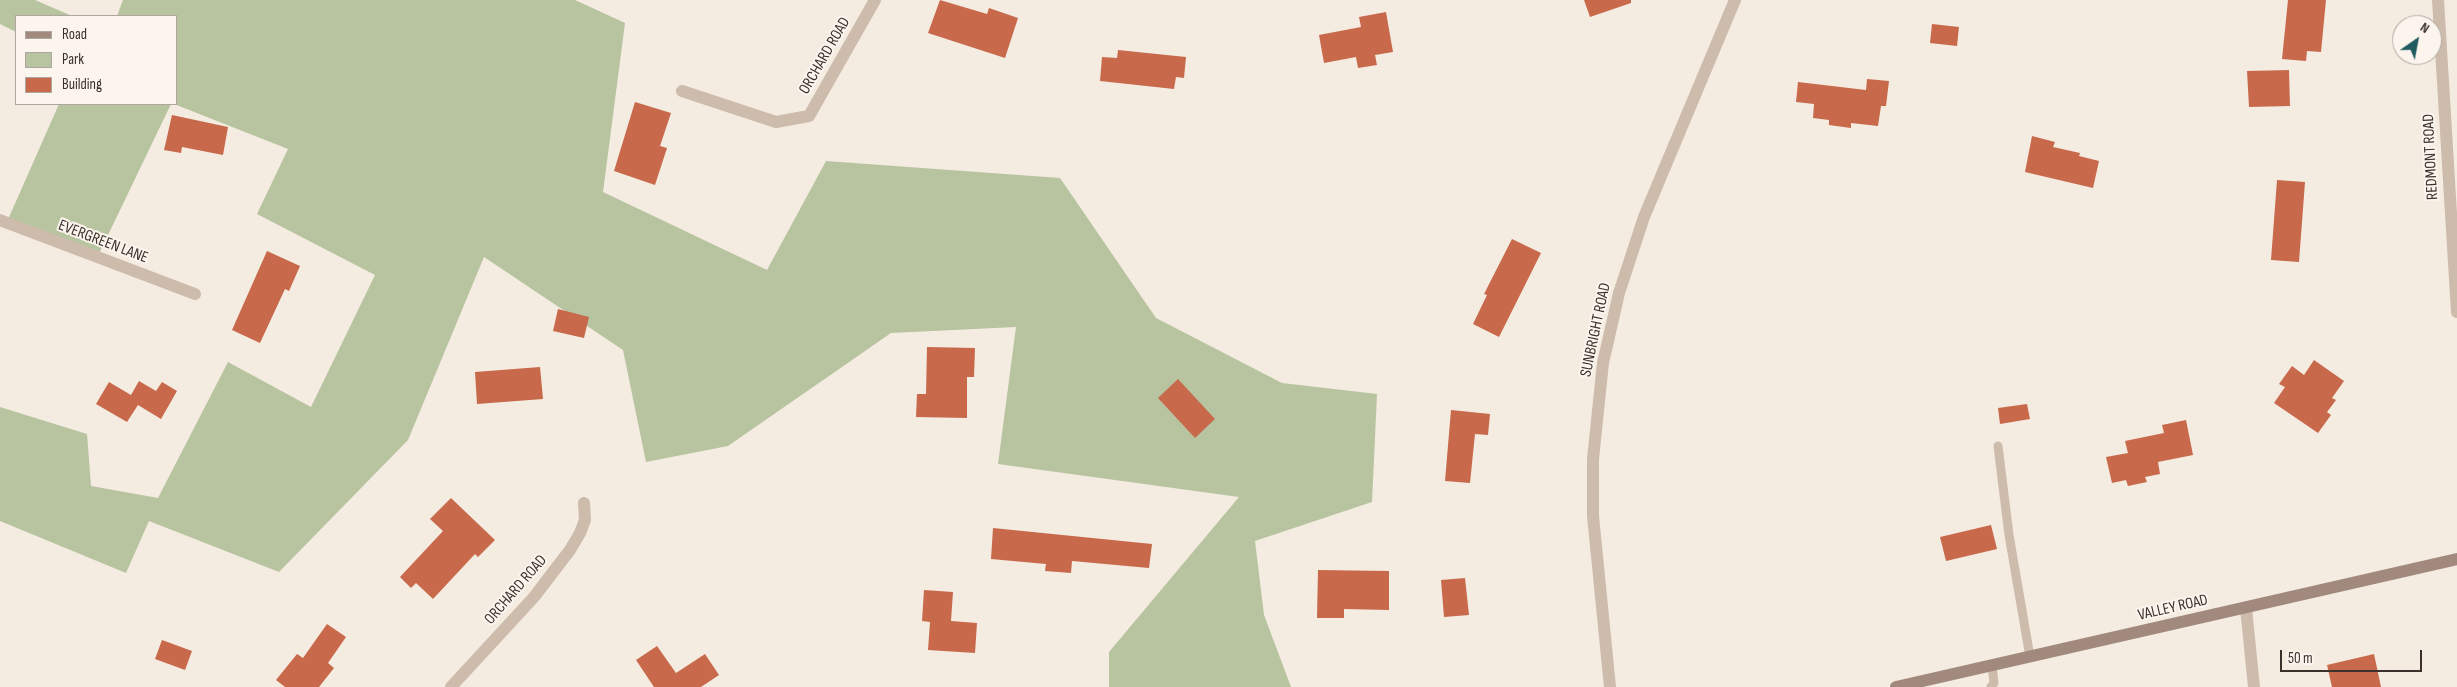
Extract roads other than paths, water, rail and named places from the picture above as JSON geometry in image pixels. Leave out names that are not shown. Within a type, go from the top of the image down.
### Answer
[{"type":"main road","name":"VALLEY ROAD","points":[[1896,687],[1924,684],[1992,665],[2457,559]]},
{"type":"street","name":"ORCHARD ROAD","points":[[682,91],[776,122],[809,116],[875,0]]},
{"type":"street","name":"SUNBRIGHT ROAD","points":[[1610,687],[1593,516],[1593,459],[1603,363],[1619,293],[1644,217],[1735,0]]},
{"type":"street","name":"REDMONT ROAD","points":[[2438,0],[2457,312]]},
{"type":"street","name":"EVERGREEN LANE","points":[[0,220],[195,294]]},
{"type":"street","name":"ORCHARD ROAD","points":[[451,687],[534,597],[570,550],[580,533],[584,520],[584,504]]},
{"type":"street","points":[[2246,608],[2254,687]]},
{"type":"lane","points":[[1998,446],[2009,535],[2030,657]]},
{"type":"lane","points":[[1991,687],[1994,684],[1992,665]]}]
